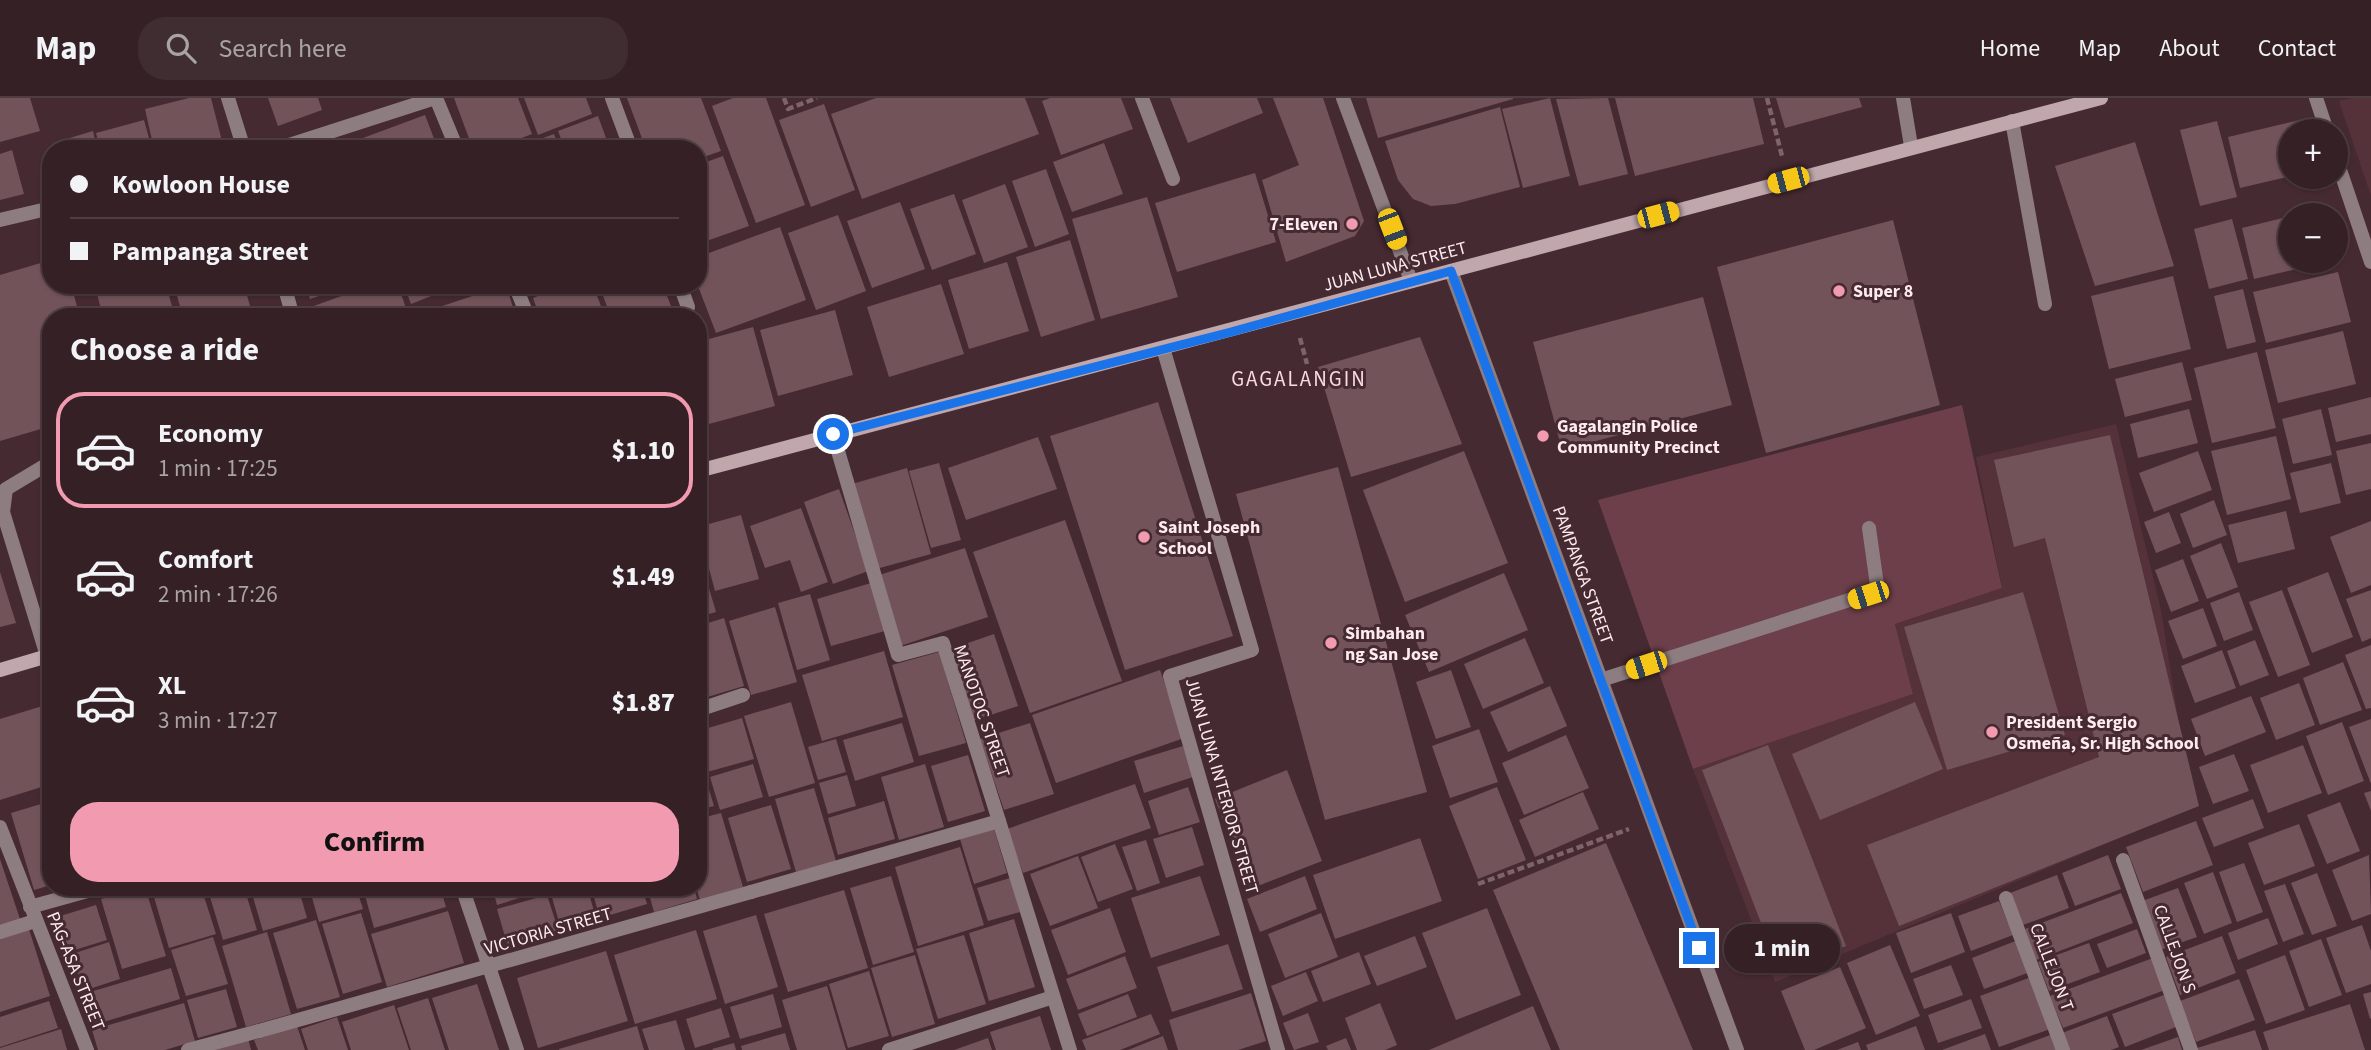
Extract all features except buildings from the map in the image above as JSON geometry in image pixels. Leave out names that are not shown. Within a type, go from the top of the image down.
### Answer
[{"type":"main road","name":"JUAN LUNA STREET","points":[[707,469],[1911,146],[2101,98]]},
{"type":"main road","points":[[0,670],[42,657]]},
{"type":"street","points":[[228,98],[241,140]]},
{"type":"street","points":[[305,140],[435,98],[453,140]]},
{"type":"street","points":[[612,98],[628,140]]},
{"type":"street","points":[[1142,98],[1173,178]]},
{"type":"street","points":[[1343,98],[1411,281]]},
{"type":"street","points":[[1903,98],[1911,146]]},
{"type":"street","points":[[2316,98],[2323,119]]},
{"type":"street","points":[[2012,121],[2045,304]]},
{"type":"street","points":[[2348,185],[2365,221],[2371,262]]},
{"type":"street","points":[[0,220],[42,210]]},
{"type":"street","name":"PAMPANGA STREET","points":[[1451,271],[1737,1050]]},
{"type":"street","points":[[683,294],[688,307]]},
{"type":"street","name":"JUAN LUNA INTERIOR STREET","points":[[1163,348],[1252,650],[1170,676],[1278,1050]]},
{"type":"street","name":"MANOTOC STREET","points":[[833,434],[898,655],[943,643],[1070,1050]]},
{"type":"street","points":[[42,467],[6,489],[3,512],[42,633]]},
{"type":"street","points":[[1601,681],[1874,592],[1877,585],[1869,528]]},
{"type":"street","points":[[707,707],[743,695]]},
{"type":"street","name":"VICTORIA STREET","points":[[188,1050],[490,967],[999,821]]},
{"type":"street","name":"PAG-ASA STREET","points":[[0,827],[87,1050]]},
{"type":"street","name":"CALLEJON S","points":[[2123,860],[2191,1050]]},
{"type":"street","points":[[0,932],[32,914],[79,896]]},
{"type":"street","points":[[465,896],[517,1050]]},
{"type":"street","name":"CALLEJON T","points":[[2006,898],[2063,1050]]},
{"type":"street","points":[[888,1050],[917,1046],[1053,997]]},
{"type":"path","points":[[784,98],[788,109],[817,98]]},
{"type":"path","points":[[1767,98],[1788,180]]},
{"type":"path","points":[[1478,884],[1652,820]]},
{"type":"shaded area","points":[[2371,98],[2371,196],[2348,128],[2348,119],[2345,119],[2339,101]]},
{"type":"shaded area","points":[[1962,405],[2002,588],[1895,624],[1913,694],[1693,769],[1598,500]]},
{"type":"shaded area","name":"President Sergio Osmeña, Sr. High School","points":[[2116,424],[2161,610],[2192,808],[1775,982],[1693,769],[1913,694],[1895,624],[2002,588],[1976,457]]},
{"type":"place","name":"7-Eleven","points":[[1352,224]]},
{"type":"place","name":"Super 8","points":[[1839,291]]},
{"type":"place","name":"Gagalangin Police Community Precinct","points":[[1543,436]]},
{"type":"place","name":"Saint Joseph School","points":[[1144,537]]},
{"type":"place","name":"Simbahan ng San Jose","points":[[1331,643]]},
{"type":"place","name":"President Sergio Osmeña, Sr. High School","points":[[1992,732]]},
{"type":"district","name":"GAGALANGIN","points":[[1299,379]]},
{"type":"route","points":[[833,434],[1231,332],[1451,271],[1699,948]]}]
